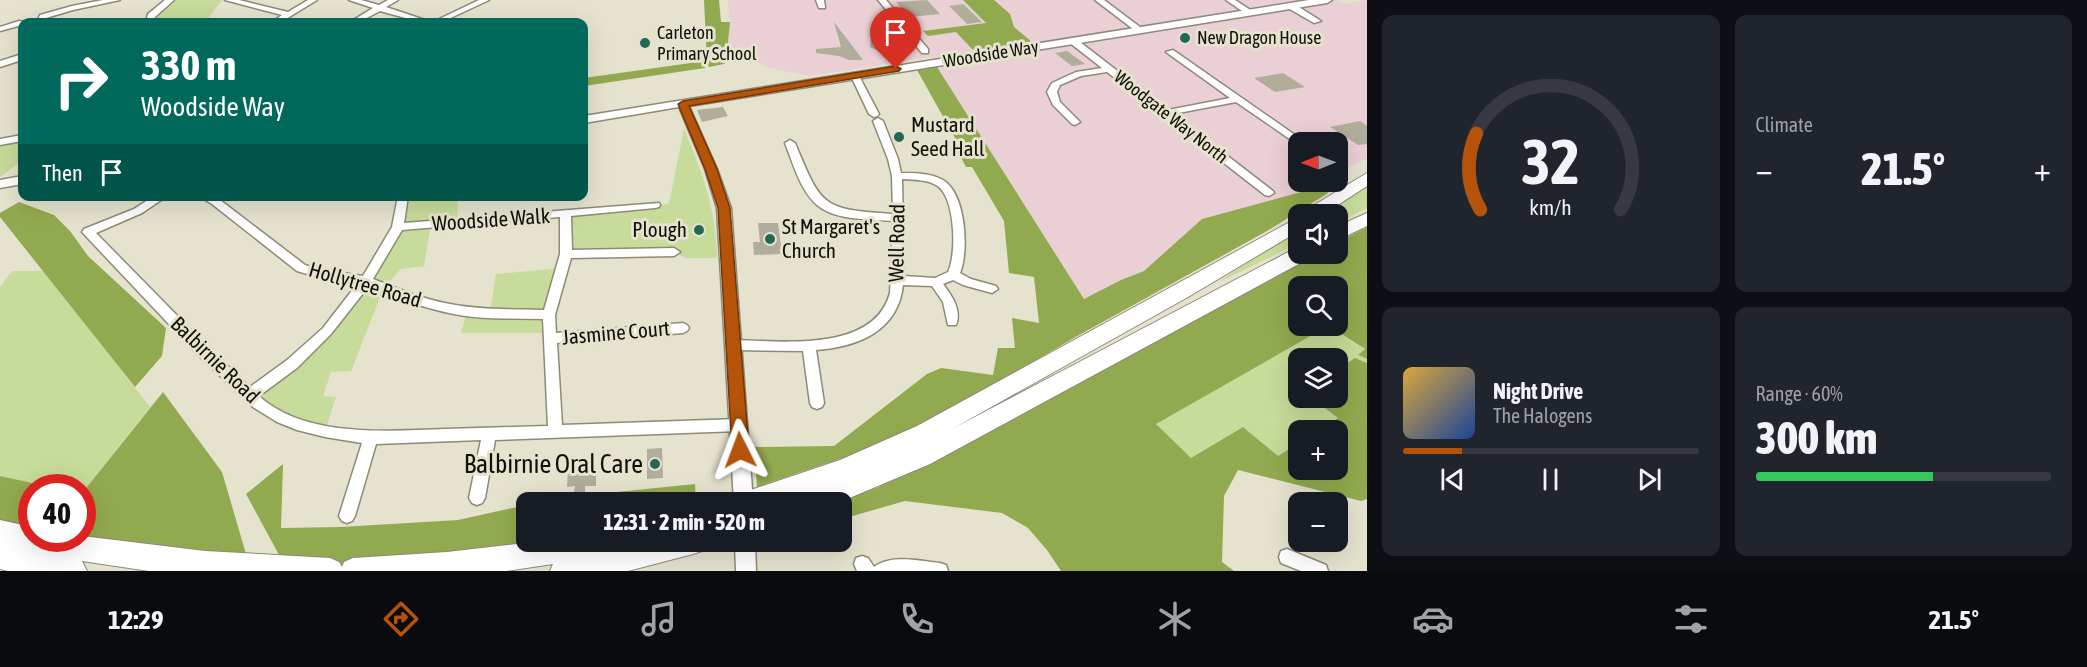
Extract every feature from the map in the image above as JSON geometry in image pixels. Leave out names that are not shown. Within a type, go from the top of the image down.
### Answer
[{"type":"highway","points":[[1327,204],[1367,178]]},
{"type":"highway","points":[[1348,229],[1367,219]]},
{"type":"highway","points":[[779,492],[846,469],[925,433],[1181,292],[1288,229]]},
{"type":"highway","points":[[837,492],[922,457],[1288,261]]},
{"type":"highway","points":[[0,532],[89,551],[199,565],[330,571]]},
{"type":"highway","points":[[353,571],[441,566],[549,552]]},
{"type":"highway","points":[[562,571],[654,552]]},
{"type":"highway","points":[[0,556],[34,565],[74,571]]},
{"type":"street","points":[[47,18],[88,2],[116,0]]},
{"type":"street","points":[[151,18],[170,0]]},
{"type":"street","points":[[230,0],[288,14]]},
{"type":"street","points":[[282,18],[313,0]]},
{"type":"street","points":[[353,0],[414,18]]},
{"type":"street","points":[[361,18],[394,0]]},
{"type":"street","points":[[446,18],[485,0]]},
{"type":"street","points":[[882,0],[925,51]]},
{"type":"street","points":[[1099,0],[1140,30]]},
{"type":"street","points":[[1230,0],[1251,13]]},
{"type":"street","name":"Woodside Way","points":[[588,118],[1327,0]]},
{"type":"street","points":[[1291,6],[1317,21]]},
{"type":"street","points":[[0,29],[18,24]]},
{"type":"street","name":"Woodgate Way North","points":[[1073,41],[1269,193]]},
{"type":"street","points":[[1170,52],[1288,134]]},
{"type":"street","points":[[0,64],[18,58]]},
{"type":"street","points":[[1075,122],[1056,103],[1052,92],[1056,83],[1079,74],[1109,69]]},
{"type":"street","name":"Well Road","points":[[734,345],[808,345],[852,339],[877,325],[892,306],[898,280],[897,176],[893,159],[876,118],[855,76]]},
{"type":"street","points":[[1165,113],[1239,99]]},
{"type":"street","points":[[683,104],[723,204],[739,426],[751,492]]},
{"type":"street","points":[[0,142],[18,139]]},
{"type":"street","points":[[790,143],[819,202],[847,212],[897,218]]},
{"type":"street","points":[[897,176],[932,179],[943,184],[953,195],[959,262],[953,275],[936,282],[898,280]]},
{"type":"street","points":[[0,184],[18,181]]},
{"type":"street","name":"Balbirnie Road","points":[[153,201],[130,214],[88,232],[204,352],[250,395],[269,411],[297,424],[324,431],[371,438],[739,426]]},
{"type":"street","name":"Hollytree Road","points":[[214,201],[301,268],[321,274],[366,281],[410,298],[450,309],[497,314],[549,315]]},
{"type":"street","points":[[250,395],[292,364],[327,331],[366,281],[398,227],[402,201]]},
{"type":"street","name":"Woodside Walk","points":[[398,227],[655,205]]},
{"type":"street","points":[[555,432],[549,315],[566,254],[565,214]]},
{"type":"street","points":[[566,254],[674,252]]},
{"type":"street","points":[[953,275],[967,282],[992,289]]},
{"type":"street","points":[[936,282],[949,301],[952,322]]},
{"type":"street","name":"Jasmine Court","points":[[549,339],[683,328]]},
{"type":"street","points":[[808,345],[817,403]]},
{"type":"street","points":[[477,498],[489,434]]},
{"type":"street","points":[[347,516],[371,438]]},
{"type":"street","points":[[745,552],[746,571]]},
{"type":"street","points":[[1287,557],[1320,571]]},
{"type":"street","points":[[881,571],[897,567],[940,571]]},
{"type":"shaded area","points":[[728,0],[1337,0],[1344,4],[1367,0],[1367,158],[1348,168],[1348,132],[1288,132],[1288,192],[1302,192],[1202,219],[1144,271],[1084,299],[931,57],[810,76],[765,67],[762,63],[726,62],[730,22]]},
{"type":"green space","points":[[170,0],[222,0],[208,18],[151,18]]},
{"type":"green space","points":[[704,0],[719,0],[721,22],[730,22],[726,62],[709,67],[707,63]]},
{"type":"green space","points":[[963,0],[994,0],[1010,14],[1014,27],[1032,42],[980,51],[972,49],[956,32],[928,36],[923,31],[986,23]]},
{"type":"green space","points":[[705,61],[705,68],[588,85],[588,77]]},
{"type":"green space","points":[[937,67],[1084,299],[1144,271],[1202,219],[1301,192],[1328,193],[1310,204],[1288,204],[1288,218],[1267,231],[1072,339],[935,420],[875,447],[757,487],[754,447],[834,446],[927,374],[941,368],[993,375],[998,348],[1015,348],[1012,318],[1039,323],[1034,277],[1009,273],[1004,221],[972,167],[966,167],[957,150],[949,148],[960,147],[917,70]]},
{"type":"green space","points":[[684,129],[707,192],[714,224],[717,258],[686,258],[674,252],[566,254],[565,214],[669,204]]},
{"type":"green space","points":[[18,139],[18,164],[0,177],[0,142]]},
{"type":"green space","points":[[1367,182],[1367,208],[1348,218],[1348,204],[1334,204]]},
{"type":"green space","points":[[402,201],[458,201],[457,222],[431,224],[424,266],[401,269],[384,287],[351,371],[331,372],[323,396],[336,397],[325,431],[297,424],[250,395],[327,331],[394,237]]},
{"type":"green space","points":[[19,202],[54,215],[70,231],[88,256],[166,328],[162,356],[135,387],[0,217],[0,213]]},
{"type":"green space","points":[[1367,227],[1367,359],[1358,355],[1365,349],[1345,336],[1348,336],[1348,276],[1288,276],[1288,336],[1310,336],[1156,424],[1191,458],[1243,427],[1278,456],[1288,450],[1288,480],[1348,480],[1348,420],[1335,420],[1338,418],[1324,408],[1348,408],[1348,363],[1355,358],[1367,363],[1367,499],[1361,501],[1348,498],[1348,492],[1325,492],[1238,470],[1224,496],[1222,562],[1234,571],[1061,571],[1028,528],[1002,513],[905,501],[852,516],[852,497],[879,487],[893,477],[1296,264],[1348,264],[1348,237]]},
{"type":"green space","points":[[1288,235],[1288,248],[1217,283]]},
{"type":"green space","points":[[562,268],[549,333],[461,333],[467,312],[490,313],[496,274]]},
{"type":"green space","points":[[12,271],[44,271],[150,407],[96,476],[18,474],[18,480],[0,476],[0,287]]},
{"type":"green space","points":[[1310,336],[1344,336],[1366,350],[1358,355],[1367,359],[1367,363],[1355,358],[1348,363],[1348,348],[1289,348]]},
{"type":"green space","points":[[1288,349],[1288,408],[1324,408],[1339,419],[1288,420],[1288,450],[1278,456],[1243,427],[1191,458],[1155,424]]},
{"type":"green space","points":[[163,392],[222,472],[246,554],[199,565],[96,541],[96,476]]},
{"type":"green space","points":[[283,464],[281,528],[458,520],[516,507],[516,550],[496,554],[362,566],[284,564],[246,494]]},
{"type":"green space","points":[[0,476],[18,480],[18,526],[0,521]]},
{"type":"green space","points":[[695,484],[695,492],[617,492]]},
{"type":"building","points":[[927,0],[940,14],[909,17],[896,2]]},
{"type":"building","points":[[963,4],[982,22],[967,24],[949,6]]},
{"type":"building","points":[[834,22],[863,60],[849,60],[839,56],[816,53],[816,49],[841,47]]},
{"type":"building","points":[[876,29],[889,33],[888,44],[903,51],[881,52],[870,47],[871,31]]},
{"type":"building","points":[[1067,51],[1085,64],[1072,66],[1055,53]]},
{"type":"building","points":[[1283,73],[1305,87],[1275,92],[1254,78]]},
{"type":"building","points":[[723,107],[728,116],[702,122],[697,110]]},
{"type":"building","points":[[1360,121],[1367,126],[1367,144],[1358,145],[1348,139],[1348,132],[1338,132],[1330,127]]},
{"type":"building","name":"St Margaret's Church","points":[[758,223],[778,223],[782,254],[754,255],[753,242],[760,242]]},
{"type":"building","name":"Balbirnie Oral Care","points":[[662,448],[663,478],[647,479],[647,449]]},
{"type":"building","points":[[568,468],[580,468],[580,474],[596,473],[596,486],[585,486],[585,492],[574,492],[575,486],[567,487]]},
{"type":"place","name":"New Dragon House","points":[[1185,38]]},
{"type":"place","name":"Carleton Primary School","points":[[645,43]]},
{"type":"place","name":"Mustard Seed Hall","points":[[899,137]]},
{"type":"place","name":"Plough","points":[[699,230]]},
{"type":"place","name":"St Margaret's Church","points":[[770,239]]},
{"type":"place","name":"Balbirnie Oral Care","points":[[655,464]]},
{"type":"route","points":[[740,450],[724,208],[711,169],[683,104],[896,69]]}]
